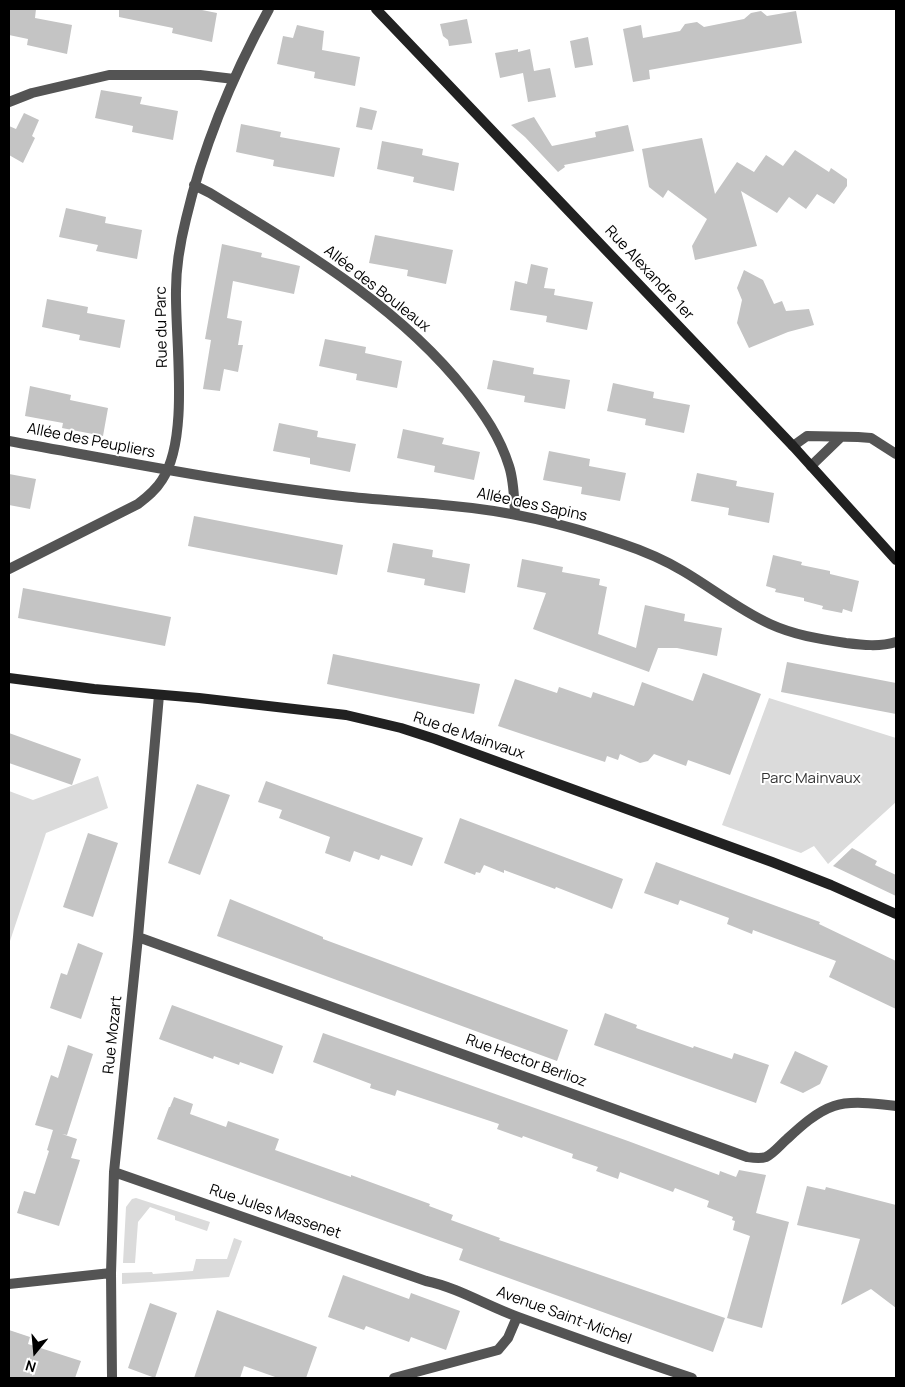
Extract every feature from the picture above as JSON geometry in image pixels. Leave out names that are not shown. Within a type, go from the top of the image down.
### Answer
[{"type":"street","name":"Rue du Parc","points":[[9,570],[138,504],[156,489],[167,471],[175,444],[177,424],[176,291],[184,228],[194,185],[210,138],[234,79],[269,9]]},
{"type":"street","name":"Rue Alexandre 1er","points":[[376,9],[793,446],[896,560]]},
{"type":"street","points":[[9,102],[40,91],[109,75],[200,75],[234,79]]},
{"type":"street","name":"Allée des Bouleaux","points":[[194,185],[312,257],[374,302],[425,345],[454,377],[492,426],[509,467],[513,485],[515,514]]},
{"type":"street","points":[[793,446],[807,436],[871,438],[896,454]]},
{"type":"street","points":[[811,466],[841,437]]},
{"type":"street","name":"Allée des Peupliers","points":[[9,441],[167,471]]},
{"type":"street","name":"Allée des Sapins","points":[[167,471],[344,496],[455,506],[515,514],[559,523],[660,559],[751,614],[785,630],[804,636],[854,644],[876,645],[896,642]]},
{"type":"street","name":"Rue de Mainvaux","points":[[9,678],[346,715],[401,728],[464,749],[831,884],[896,914]]},
{"type":"street","name":"Rue Mozart","points":[[112,1378],[111,1273],[114,1172],[138,937],[159,695]]},
{"type":"street","name":"Rue Hector Berlioz","points":[[138,937],[747,1157],[757,1159],[765,1157],[802,1125],[834,1106],[860,1104],[896,1106]]},
{"type":"street","name":"Rue Jules Massenet","points":[[114,1172],[426,1281]]},
{"type":"street","points":[[9,1284],[111,1273]]},
{"type":"street","name":"Avenue Saint-Michel","points":[[426,1281],[466,1294],[480,1302],[517,1317],[692,1378]]},
{"type":"street","points":[[394,1378],[498,1350],[508,1338],[517,1317]]},
{"type":"green space","name":"Parc Mainvaux","points":[[769,698],[896,738],[896,802],[828,864],[814,846],[801,853],[722,825]]},
{"type":"green space","points":[[98,776],[108,808],[46,833],[9,944],[9,791],[33,800]]},
{"type":"green space","points":[[136,1198],[210,1222],[207,1231],[175,1220],[175,1216],[150,1207],[138,1222],[135,1263],[123,1263],[126,1207],[132,1199]]},
{"type":"green space","points":[[234,1238],[242,1241],[229,1277],[122,1284],[122,1273],[152,1272],[153,1274],[193,1271],[196,1259],[227,1259]]},
{"type":"building","points":[[9,9],[36,9],[35,18],[72,25],[67,54],[27,45],[28,39],[9,35]]},
{"type":"building","points":[[119,9],[197,9],[217,13],[212,42],[172,33],[173,28],[119,17]]},
{"type":"building","points":[[761,11],[767,16],[796,11],[802,43],[649,70],[650,79],[633,82],[623,29],[641,25],[643,38],[680,31],[685,24],[697,22],[704,27],[744,19],[751,13]]},
{"type":"building","points":[[467,19],[472,43],[449,46],[448,40],[443,36],[440,24]]},
{"type":"building","points":[[297,25],[324,31],[322,50],[360,57],[355,86],[314,78],[315,72],[277,64],[283,36],[293,38]]},
{"type":"building","points":[[588,37],[593,65],[575,68],[570,41]]},
{"type":"building","points":[[518,49],[518,52],[530,49],[534,71],[550,68],[556,97],[528,102],[523,73],[500,78],[495,53]]},
{"type":"building","points":[[101,90],[142,97],[140,104],[178,111],[173,140],[132,132],[133,126],[95,118]]},
{"type":"building","points":[[360,107],[377,111],[372,130],[356,127]]},
{"type":"building","points":[[24,113],[39,120],[32,136],[35,138],[23,163],[9,155],[9,126],[16,129]]},
{"type":"building","points":[[534,117],[552,146],[596,137],[595,132],[628,125],[634,151],[564,165],[565,167],[558,172],[511,125]]},
{"type":"building","points":[[241,124],[281,132],[280,137],[340,148],[334,177],[273,166],[274,160],[236,152]]},
{"type":"building","points":[[702,138],[715,194],[737,162],[754,172],[766,155],[783,166],[795,150],[829,172],[831,168],[847,179],[847,186],[834,204],[817,194],[806,209],[789,197],[777,213],[741,191],[757,246],[695,260],[692,246],[707,219],[668,190],[663,198],[649,187],[642,149]]},
{"type":"building","points":[[382,141],[423,149],[422,155],[459,163],[454,191],[413,182],[414,177],[377,169]]},
{"type":"building","points":[[66,208],[106,217],[105,223],[142,230],[137,259],[96,251],[98,245],[59,237]]},
{"type":"building","points":[[375,235],[453,250],[446,284],[407,276],[408,270],[369,263]]},
{"type":"building","points":[[222,244],[262,253],[261,257],[300,266],[294,294],[233,281],[227,318],[242,321],[238,345],[243,345],[238,372],[224,369],[220,391],[203,389],[211,340],[205,339]]},
{"type":"building","points":[[531,264],[548,268],[544,288],[555,289],[554,295],[593,302],[587,330],[546,322],[547,316],[510,310],[515,281],[527,284]]},
{"type":"building","points":[[744,270],[763,280],[774,304],[782,301],[786,311],[809,309],[814,325],[788,332],[749,348],[737,323],[742,300],[737,288]]},
{"type":"building","points":[[47,299],[88,307],[87,313],[125,320],[120,348],[79,340],[80,335],[42,327]]},
{"type":"building","points":[[325,339],[366,347],[365,353],[402,361],[397,388],[356,380],[357,374],[319,366]]},
{"type":"building","points":[[493,360],[534,368],[533,374],[570,380],[565,409],[524,402],[525,396],[487,389]]},
{"type":"building","points":[[613,383],[654,392],[653,398],[690,405],[684,433],[645,425],[646,419],[607,411]]},
{"type":"building","points":[[30,386],[71,395],[70,400],[108,408],[103,436],[62,428],[63,423],[25,416]]},
{"type":"building","points":[[279,423],[318,431],[317,437],[356,444],[350,472],[310,464],[310,458],[273,451]]},
{"type":"building","points":[[403,429],[444,438],[442,444],[480,452],[474,480],[434,472],[435,466],[397,458]]},
{"type":"building","points":[[549,451],[590,459],[589,466],[626,473],[620,501],[581,494],[582,487],[543,480]]},
{"type":"building","points":[[697,473],[737,481],[736,486],[774,493],[769,523],[728,515],[729,508],[691,501]]},
{"type":"building","points":[[9,474],[36,479],[30,509],[9,505]]},
{"type":"building","points":[[194,516],[343,545],[337,575],[188,546]]},
{"type":"building","points":[[393,543],[433,550],[432,557],[470,564],[465,593],[424,585],[425,579],[387,572]]},
{"type":"building","points":[[773,555],[802,562],[801,565],[830,571],[830,574],[859,581],[852,612],[843,609],[842,613],[822,609],[823,606],[804,601],[804,598],[775,592],[776,589],[766,586]]},
{"type":"building","points":[[522,559],[563,567],[562,572],[600,579],[599,585],[607,587],[598,634],[636,648],[645,605],[685,614],[684,621],[722,628],[717,656],[677,648],[658,648],[649,672],[533,629],[546,593],[517,587]]},
{"type":"building","points":[[23,588],[171,617],[165,646],[18,618]]},
{"type":"building","points":[[333,654],[480,684],[474,714],[327,684]]},
{"type":"building","points":[[787,662],[896,683],[896,714],[781,692]]},
{"type":"building","points":[[703,673],[761,694],[730,775],[688,760],[686,766],[654,754],[648,761],[640,763],[620,754],[618,760],[607,756],[605,762],[498,726],[515,679],[557,693],[559,687],[591,698],[593,692],[634,706],[642,682],[693,701]]},
{"type":"building","points":[[9,733],[81,759],[72,785],[9,763]]},
{"type":"building","points":[[266,781],[423,838],[412,866],[381,855],[379,860],[354,851],[350,862],[325,853],[330,837],[279,818],[282,810],[258,802]]},
{"type":"building","points":[[197,784],[230,795],[200,875],[168,863]]},
{"type":"building","points":[[460,818],[623,879],[612,909],[556,887],[555,889],[504,870],[504,873],[484,865],[480,873],[476,872],[475,875],[444,863]]},
{"type":"building","points":[[88,833],[118,843],[93,917],[63,907]]},
{"type":"building","points":[[852,848],[877,861],[875,865],[896,875],[896,896],[833,866]]},
{"type":"building","points":[[656,862],[820,922],[819,924],[896,961],[896,1009],[829,977],[836,961],[753,930],[752,934],[727,924],[729,918],[680,900],[678,905],[644,893]]},
{"type":"building","points":[[230,899],[323,937],[323,939],[568,1030],[557,1061],[217,936]]},
{"type":"building","points":[[78,943],[103,953],[81,1019],[50,1008],[61,973],[67,975]]},
{"type":"building","points":[[172,1005],[283,1046],[273,1074],[240,1062],[239,1065],[214,1056],[213,1059],[159,1039]]},
{"type":"building","points":[[605,1013],[637,1025],[636,1028],[693,1048],[694,1046],[732,1059],[734,1053],[769,1065],[756,1103],[594,1045]]},
{"type":"building","points":[[323,1033],[719,1175],[720,1171],[736,1177],[739,1170],[766,1175],[756,1213],[789,1222],[762,1328],[727,1318],[750,1236],[733,1230],[735,1221],[732,1220],[733,1217],[707,1207],[709,1201],[675,1188],[673,1192],[620,1172],[618,1179],[596,1171],[598,1167],[572,1158],[573,1154],[497,1129],[499,1124],[397,1090],[395,1096],[370,1088],[371,1084],[313,1062]]},
{"type":"building","points":[[68,1045],[93,1054],[67,1135],[62,1134],[77,1139],[71,1158],[80,1160],[59,1226],[17,1213],[24,1191],[35,1194],[49,1151],[47,1150],[53,1130],[35,1125],[51,1075],[58,1078]]},
{"type":"building","points":[[795,1051],[828,1066],[820,1084],[803,1093],[780,1083]]},
{"type":"building","points":[[174,1097],[193,1104],[190,1114],[226,1127],[228,1121],[279,1139],[275,1150],[430,1204],[429,1206],[453,1215],[451,1220],[500,1238],[499,1240],[725,1318],[713,1352],[459,1260],[463,1249],[157,1139]]},
{"type":"building","points":[[807,1186],[825,1190],[826,1187],[896,1205],[896,1308],[871,1289],[841,1305],[860,1239],[797,1225]]},
{"type":"building","points":[[343,1275],[409,1299],[411,1293],[460,1311],[446,1350],[411,1337],[409,1342],[366,1326],[364,1330],[328,1317]]},
{"type":"building","points":[[150,1303],[177,1313],[155,1378],[128,1368]]},
{"type":"building","points":[[217,1310],[317,1347],[306,1378],[278,1378],[244,1366],[240,1378],[194,1378]]},
{"type":"building","points":[[9,1330],[30,1337],[28,1344],[81,1361],[75,1378],[9,1378]]}]
